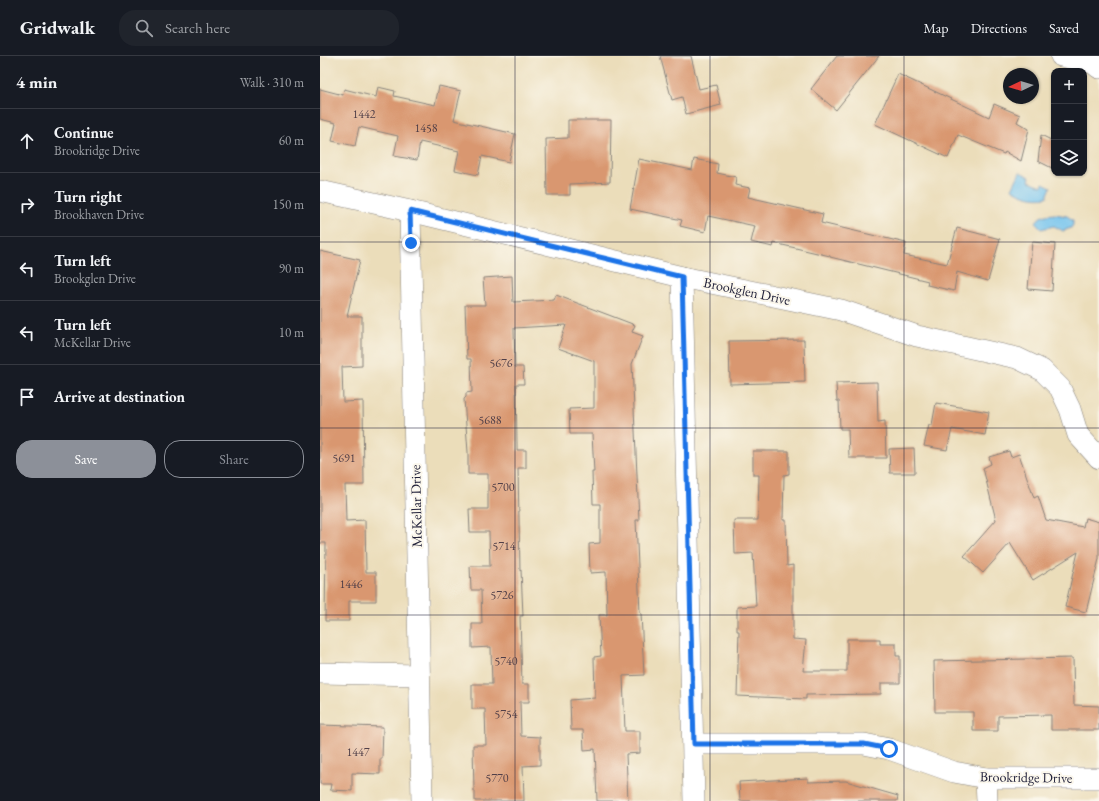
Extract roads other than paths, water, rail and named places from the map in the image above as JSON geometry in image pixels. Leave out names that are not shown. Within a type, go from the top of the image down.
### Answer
[{"type":"street","points":[[1061,56],[1093,63],[1099,68]]},
{"type":"street","name":"Brookglen Drive","points":[[320,191],[410,211],[682,277],[841,310],[917,336],[1017,358],[1042,370],[1060,388],[1070,409],[1078,435],[1099,458]]},
{"type":"street","name":"McKellar Drive","points":[[410,211],[422,801]]},
{"type":"street","points":[[682,277],[694,744],[694,801]]},
{"type":"street","points":[[320,673],[419,675]]},
{"type":"street","name":"Brookridge Drive","points":[[694,744],[864,744],[889,749],[954,772],[986,778],[1099,778]]},
{"type":"street","points":[[986,778],[987,801]]},
{"type":"water","points":[[1020,172],[1030,177],[1029,181],[1042,186],[1043,183],[1051,187],[1047,197],[1038,198],[1029,196],[1012,189]]},
{"type":"water","points":[[1055,214],[1067,216],[1073,220],[1073,225],[1071,228],[1063,231],[1054,226],[1041,229],[1038,226],[1036,222],[1044,215]]}]
